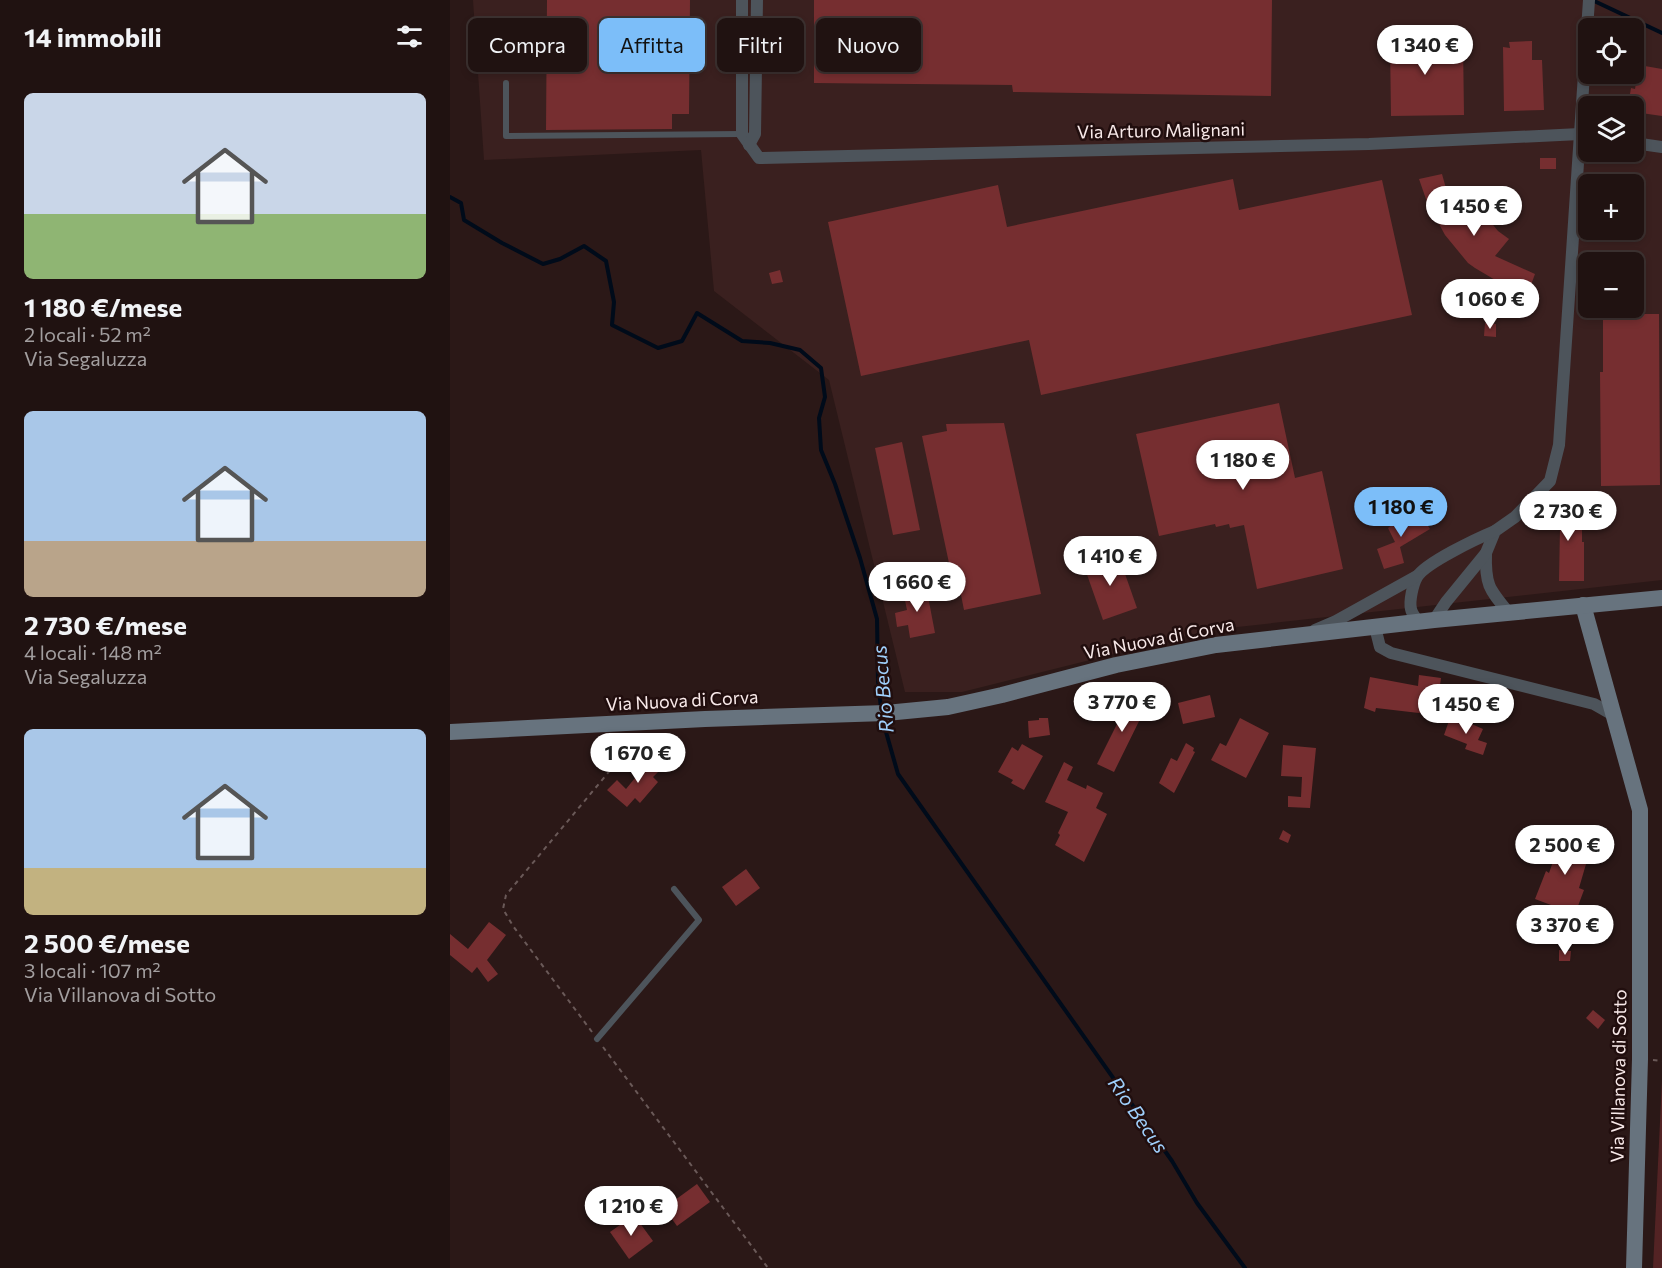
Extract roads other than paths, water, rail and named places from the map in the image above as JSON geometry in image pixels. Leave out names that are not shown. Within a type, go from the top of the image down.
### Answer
[{"type":"main road","name":"Via Nuova di Corva","points":[[450,732],[705,718],[886,713],[948,707],[1116,665],[1216,645],[1426,621],[1662,598]]},
{"type":"main road","name":"Via Villanova di Sotto","points":[[1583,605],[1640,810],[1640,1059],[1634,1268]]},
{"type":"street","points":[[741,0],[742,134]]},
{"type":"street","points":[[749,145],[755,134],[757,0]]},
{"type":"street","points":[[1585,96],[1589,0]]},
{"type":"street","name":"Via Arturo Malignani","points":[[742,134],[759,158],[1369,144],[1578,135]]},
{"type":"street","points":[[1644,144],[1662,147]]},
{"type":"street","points":[[1305,635],[1336,621],[1417,576],[1466,544],[1495,531],[1515,516],[1550,481],[1559,445],[1582,162]]},
{"type":"street","points":[[1417,576],[1411,610],[1426,621],[1446,602],[1486,553],[1495,531]]},
{"type":"street","points":[[1486,553],[1486,575],[1491,592],[1509,613]]},
{"type":"street","points":[[1375,627],[1380,647],[1391,653],[1594,704],[1615,716]]},
{"type":"lane","points":[[506,83],[506,136],[742,134]]},
{"type":"lane","points":[[597,1039],[699,920],[674,889]]},
{"type":"waterway","points":[[1592,0],[1662,33]]},
{"type":"waterway","name":"Rio Becus","points":[[450,197],[461,203],[464,220],[543,264],[560,259],[584,246],[606,261],[614,302],[612,325],[658,348],[682,341],[697,313],[742,341],[770,343],[800,350],[821,368],[825,397],[819,418],[821,450],[860,558],[877,619],[881,708]]},
{"type":"waterway","name":"Rio Becus","points":[[882,718],[898,774],[1172,1161],[1197,1203],[1245,1268]]}]
